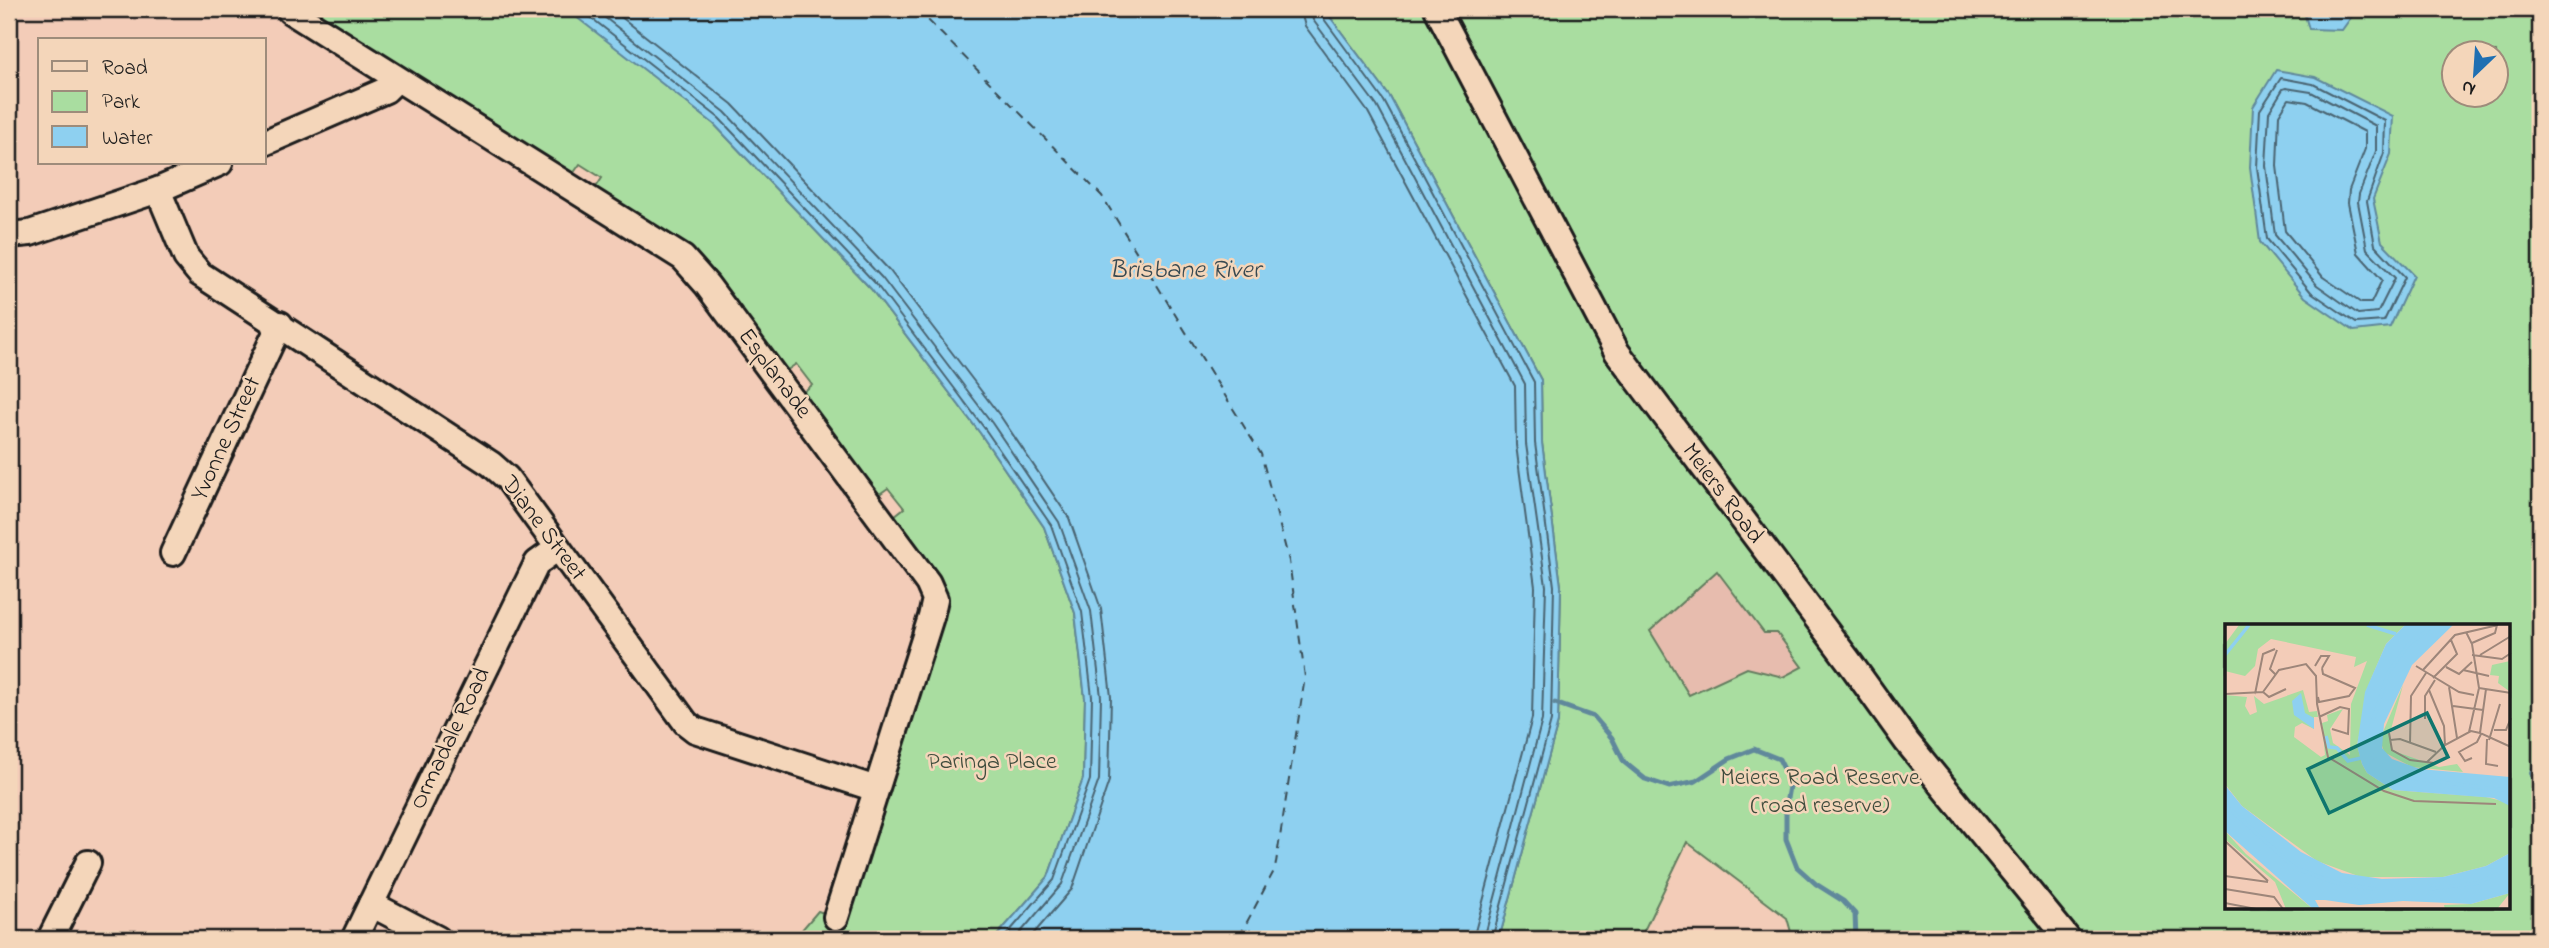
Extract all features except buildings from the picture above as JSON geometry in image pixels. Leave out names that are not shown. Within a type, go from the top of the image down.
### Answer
[{"type":"street","name":"Meiers Road","points":[[1437,9],[1617,352],[1907,742],[2068,939]]},
{"type":"street","name":"Esplanade","points":[[290,12],[683,258],[707,285],[928,583],[934,599],[931,617],[836,917]]},
{"type":"street","points":[[266,143],[386,90],[397,79]]},
{"type":"street","points":[[9,235],[30,233],[158,190],[218,164]]},
{"type":"street","name":"Diane Street","points":[[158,190],[186,257],[200,274],[492,464],[508,478],[686,723],[695,730],[876,789]]},
{"type":"street","name":"Yvonne Street","points":[[173,553],[280,324]]},
{"type":"street","name":"Ormadale Road","points":[[354,939],[537,563],[558,548]]},
{"type":"street","points":[[50,939],[88,863]]},
{"type":"street","points":[[371,904],[438,939]]},
{"type":"shaded area","points":[[1718,571],[1764,633],[1777,633],[1802,667],[1783,677],[1747,668],[1689,696],[1650,631]]},
{"type":"green space","name":"Paringa Place","points":[[309,9],[566,9],[578,16],[714,124],[871,289],[980,433],[1044,527],[1075,613],[1085,698],[1083,779],[1048,877],[994,939],[794,939],[818,911],[847,921],[943,610],[894,516],[904,508],[888,488],[878,495],[802,393],[812,385],[796,364],[786,371],[717,280],[595,189],[602,178],[580,164],[573,174]]},
{"type":"green space","name":"Meiers Road Reserve (road reserve)","points":[[1324,9],[2540,9],[2540,939],[1793,939],[1787,918],[1687,842],[1640,939],[1499,939],[1558,722],[1561,586],[1542,443],[1541,380],[1390,97]],"holes":[[[1717,571],[1764,633],[1777,633],[1802,667],[1783,677],[1747,668],[1689,695],[1650,631]]]},
{"type":"water","name":"Brisbane River","points":[[566,9],[1324,9],[1390,97],[1541,380],[1542,443],[1561,586],[1558,722],[1499,939],[994,939],[1048,877],[1083,779],[1085,698],[1075,613],[1044,527],[980,433],[871,289],[714,124]]},
{"type":"water","points":[[2303,9],[2357,9],[2342,30],[2309,29]]},
{"type":"water","points":[[2276,70],[2315,77],[2393,116],[2391,154],[2373,199],[2382,242],[2414,275],[2390,327],[2354,331],[2305,297],[2260,242],[2250,167],[2253,107]]},
{"type":"water","points":[[2540,753],[2540,804],[2530,772]]},
{"type":"waterway","points":[[1555,703],[1594,717],[1612,738],[1624,762],[1645,779],[1669,787],[1696,781],[1729,759],[1754,749],[1779,759],[1790,781],[1786,804],[1786,839],[1797,867],[1816,884],[1843,901],[1855,914],[1856,939]]},
{"type":"ferry route","points":[[917,9],[1102,196],[1261,454],[1289,561],[1305,677],[1275,869],[1238,939]]}]
